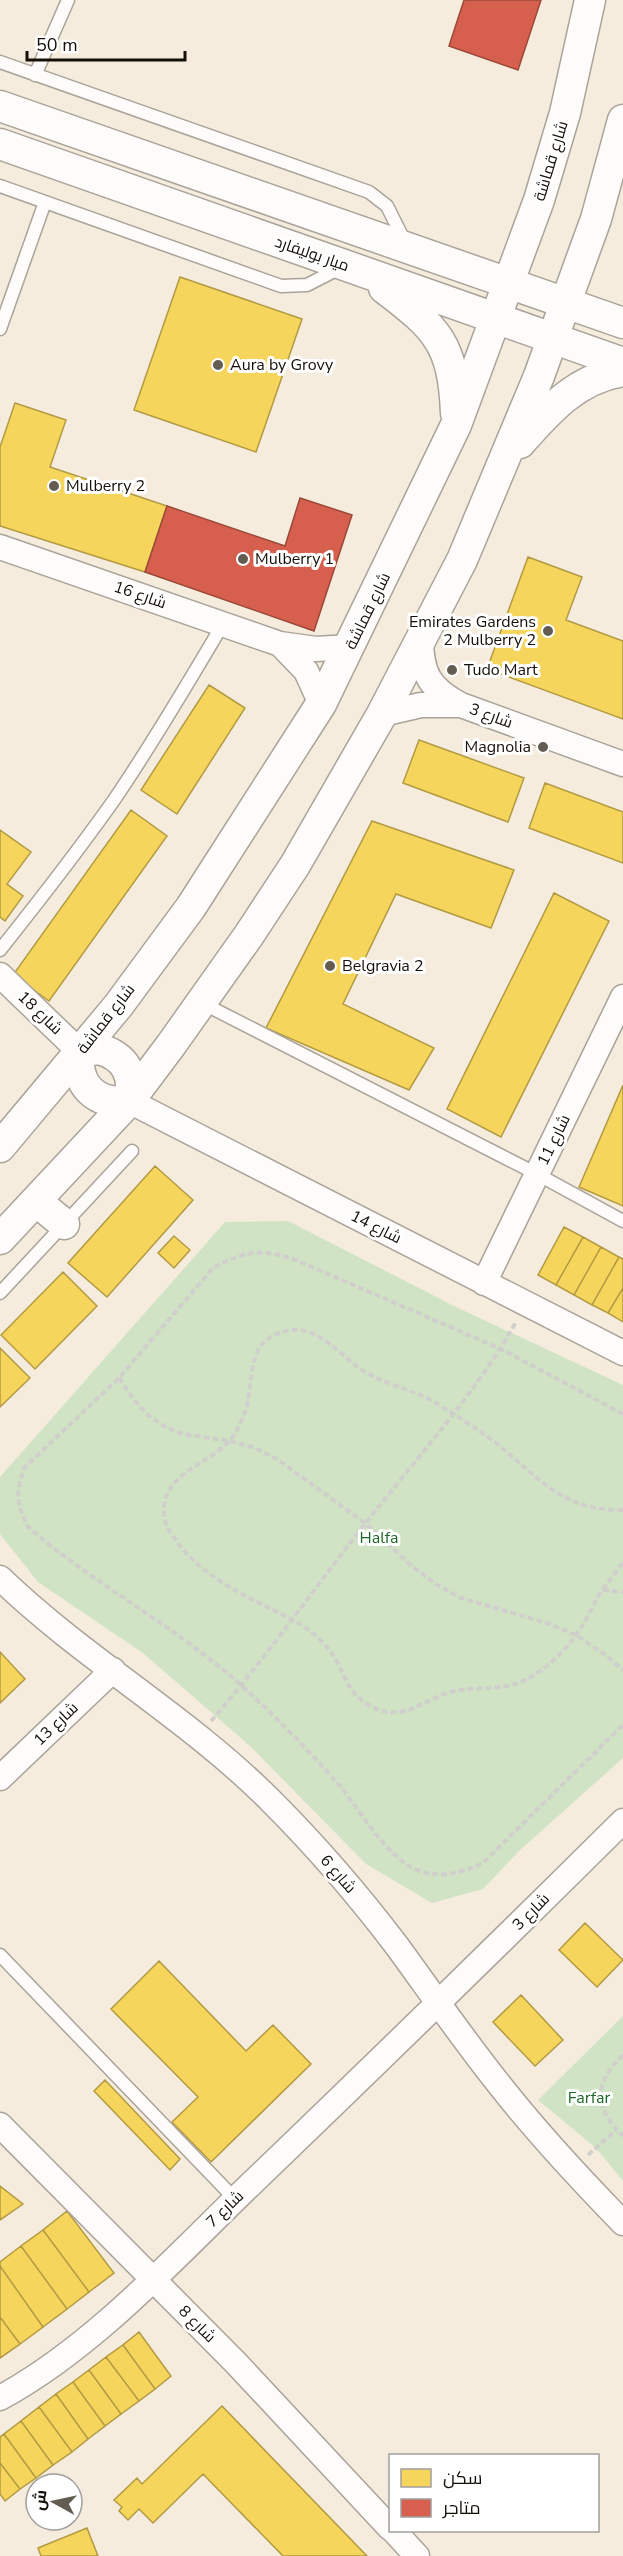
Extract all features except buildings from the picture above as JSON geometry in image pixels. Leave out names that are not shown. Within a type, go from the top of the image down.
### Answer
[{"type":"street","name":"شارع قماشة","points":[[0,1147],[118,1006],[190,907],[321,704],[351,647],[456,424],[509,284],[540,200],[565,113],[590,0]]},
{"type":"street","points":[[0,106],[623,324]]},
{"type":"street","points":[[0,1239],[129,1101],[201,1003],[295,865],[382,714],[462,560],[554,339],[596,219],[623,120]]},
{"type":"street","name":"ميار بوليفارد","points":[[0,144],[623,363]]},
{"type":"street","points":[[354,269],[413,310],[429,324],[441,341],[450,360],[454,381],[456,424]]},
{"type":"street","points":[[501,466],[563,397],[587,382],[623,372]]},
{"type":"street","name":"شارع 16","points":[[0,547],[280,644],[315,649],[351,647]]},
{"type":"street","name":"شارع 3","points":[[421,638],[421,660],[429,680],[443,695],[461,705],[623,764]]},
{"type":"street","name":"شارع 16","points":[[280,644],[306,671],[321,704]]},
{"type":"street","name":"شارع 3","points":[[382,714],[421,705],[461,705]]},
{"type":"street","name":"شارع 18","points":[[0,975],[80,1052]]},
{"type":"street","name":"شارع 11","points":[[484,1283],[623,997]]},
{"type":"street","points":[[99,1049],[118,1056],[132,1081],[129,1101],[108,1102],[90,1092],[79,1074],[80,1052],[99,1049]]},
{"type":"street","name":"شارع 14","points":[[129,1101],[623,1353]]},
{"type":"street","points":[[36,1202],[64,1224]]},
{"type":"street","name":"شارع 6","points":[[0,1578],[43,1617],[199,1735],[272,1802],[336,1871],[395,1945],[502,2088],[572,2170],[623,2223]]},
{"type":"street","name":"شارع 13","points":[[4,1766],[113,1670]]},
{"type":"street","name":"شارع 3","points":[[438,2004],[623,1821]]},
{"type":"street","name":"شارع 7","points":[[0,2398],[84,2340],[152,2279],[438,2004]]},
{"type":"street","name":"شارع 8","points":[[0,2125],[236,2363],[389,2526]]},
{"type":"street","name":"شارع 8","points":[[395,2532],[417,2556]]},
{"type":"lane","points":[[35,75],[68,0]]},
{"type":"lane","points":[[0,62],[369,192],[387,206],[408,249]]},
{"type":"lane","points":[[0,186],[281,286],[307,285],[354,269]]},
{"type":"lane","points":[[0,329],[45,202]]},
{"type":"lane","points":[[0,950],[114,800],[170,713],[223,624]]},
{"type":"lane","points":[[201,1003],[537,1174],[623,1221]]},
{"type":"lane","points":[[0,1293],[132,1151]]},
{"type":"lane","points":[[0,1955],[235,2199]]},
{"type":"path","points":[[623,1414],[501,1349],[298,1261],[277,1253],[255,1252],[232,1257],[213,1268],[119,1378],[24,1468],[17,1487],[19,1508],[28,1527],[152,1616],[242,1686],[338,1785],[402,1860],[420,1871],[442,1875],[463,1872],[483,1863],[623,1725]]},
{"type":"path","points":[[199,1735],[242,1686],[365,1523],[453,1414],[501,1349],[527,1304]]},
{"type":"path","points":[[623,1510],[604,1510],[581,1506],[559,1496],[492,1440],[453,1414],[411,1390],[364,1372],[313,1333],[296,1329],[278,1333],[262,1343],[253,1359],[245,1411],[230,1441],[176,1479],[166,1497],[164,1516],[171,1535],[193,1561],[207,1573],[221,1584],[292,1619],[324,1643],[343,1678],[357,1697],[376,1709],[399,1713],[421,1707],[436,1697],[453,1691],[496,1689],[519,1683],[540,1671],[576,1635],[602,1590],[623,1562]]},
{"type":"path","points":[[119,1378],[148,1415],[164,1426],[182,1434],[230,1441],[255,1448],[277,1459],[365,1523],[413,1567],[436,1584],[461,1598],[547,1623],[576,1635],[623,1670]]},
{"type":"path","points":[[602,1590],[623,1592]]},
{"type":"path","points":[[623,2055],[604,2076],[600,2095],[604,2114],[623,2136]]},
{"type":"path","points":[[572,2170],[616,2130]]},
{"type":"green space","name":"Halfa","points":[[288,1221],[456,1307],[623,1385],[623,1758],[520,1850],[483,1889],[432,1903],[366,1864],[250,1746],[143,1653],[38,1582],[0,1534],[0,1477],[225,1222]]},
{"type":"green space","name":"Farfar","points":[[623,2016],[623,2181],[596,2148],[538,2100]]},
{"type":"place","name":"Aura by Grovy","points":[[218,365]]},
{"type":"place","name":"Mulberry 2","points":[[54,486]]},
{"type":"place","name":"Mulberry 1","points":[[243,559]]},
{"type":"place","name":"Emirates Gardens 2 Mulberry 2","points":[[548,631]]},
{"type":"place","name":"Tudo Mart","points":[[452,670]]},
{"type":"place","name":"Magnolia","points":[[543,747]]},
{"type":"place","name":"Belgravia 2","points":[[330,966]]}]
